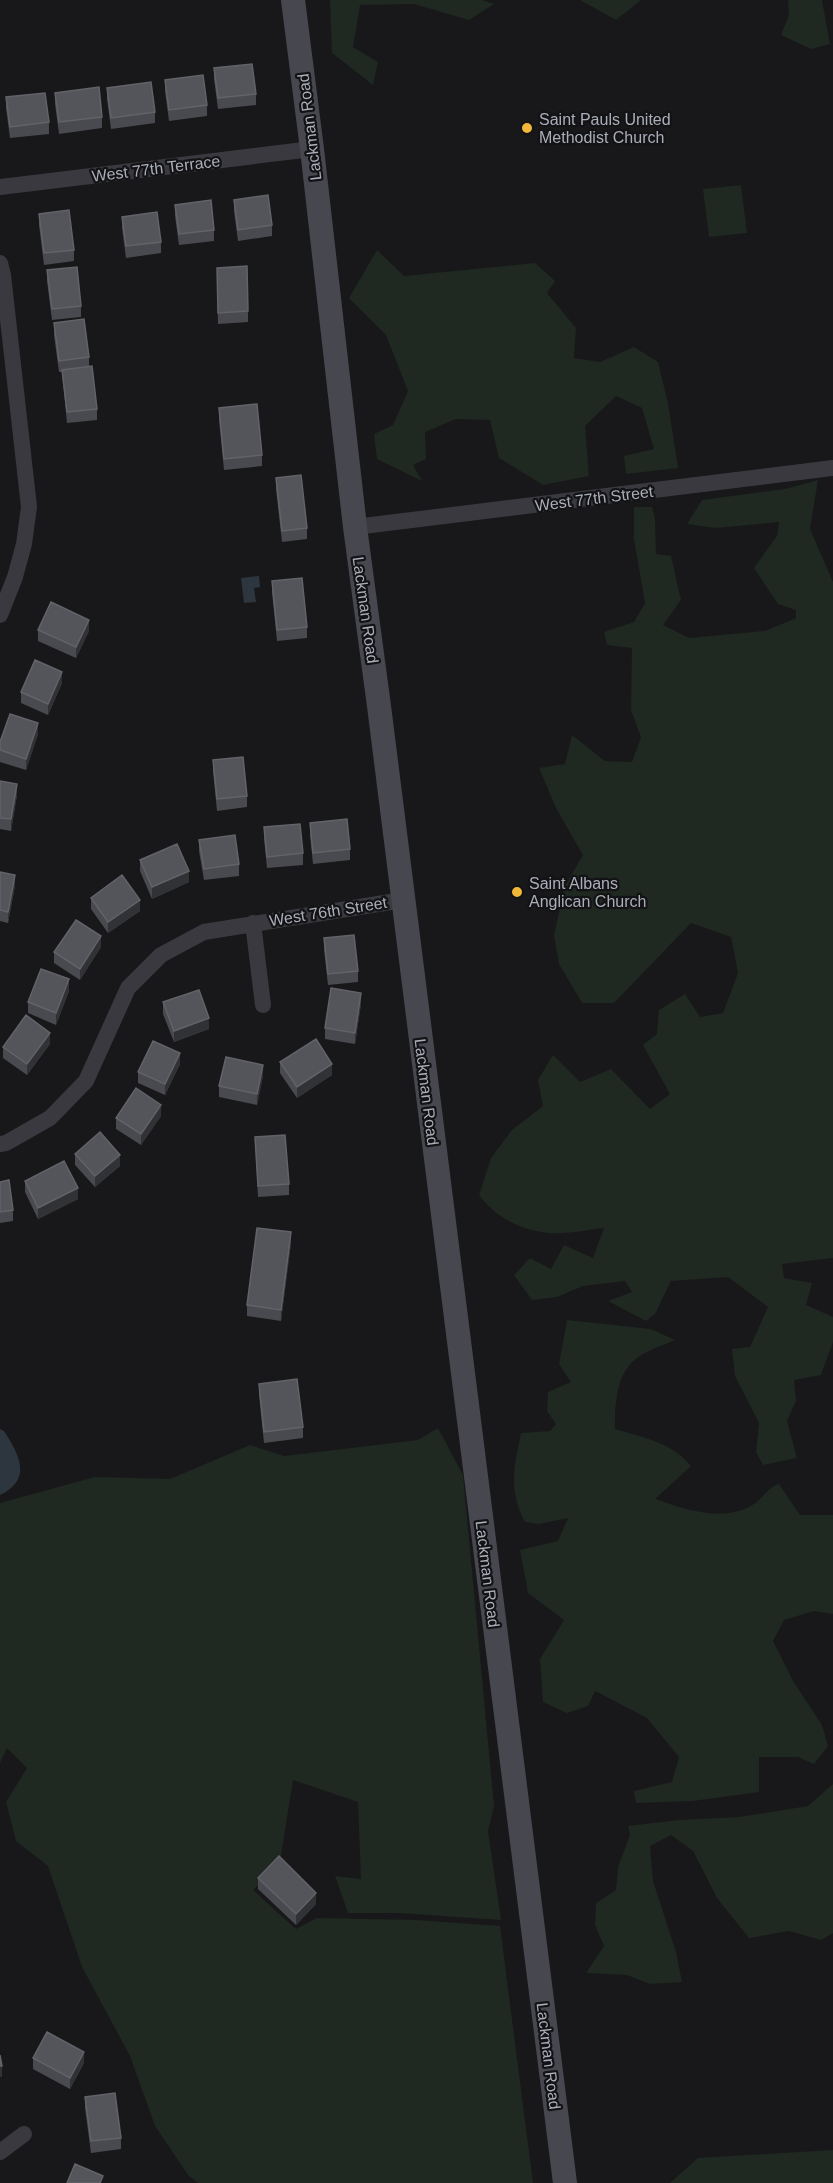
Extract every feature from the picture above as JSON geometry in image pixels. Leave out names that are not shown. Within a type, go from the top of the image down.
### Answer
[{"type":"main road","name":"Lackman Road","points":[[293,0],[355,527],[565,2183]]},
{"type":"street","name":"West 77th Terrace","points":[[0,188],[312,149]]},
{"type":"street","points":[[0,263],[29,507],[24,544],[15,577],[0,615]]},
{"type":"street","name":"West 77th Street","points":[[355,527],[833,468]]},
{"type":"street","name":"West 76th Street","points":[[0,1144],[6,1143],[50,1118],[86,1081],[128,988],[161,955],[204,932],[403,900]]},
{"type":"street","name":"West 76th Street","points":[[252,923],[263,1005]]},
{"type":"street","points":[[0,2152],[24,2134]]},
{"type":"shaded area","points":[[330,0],[482,0],[494,4],[469,20],[414,4],[360,5],[353,47],[378,62],[373,85],[332,53]]},
{"type":"shaded area","points":[[580,0],[641,0],[616,20]]},
{"type":"shaded area","points":[[788,0],[822,0],[830,44],[811,49],[781,35],[789,15]]},
{"type":"shaded area","points":[[741,185],[747,233],[709,237],[703,189]]},
{"type":"shaded area","points":[[377,250],[404,276],[535,263],[555,281],[547,293],[576,328],[574,358],[600,362],[634,347],[658,362],[668,403],[678,468],[626,474],[624,456],[654,449],[642,408],[616,396],[585,426],[589,476],[543,485],[499,458],[490,420],[456,419],[425,432],[426,459],[413,465],[422,481],[377,459],[374,434],[393,425],[408,391],[386,335],[349,298]]},
{"type":"shaded area","points":[[818,480],[810,529],[833,582],[833,1258],[782,1264],[784,1278],[812,1283],[806,1305],[833,1317],[833,1342],[821,1375],[794,1380],[796,1401],[787,1421],[797,1458],[763,1465],[756,1452],[759,1423],[735,1376],[732,1349],[750,1347],[768,1307],[728,1277],[671,1281],[655,1314],[646,1321],[608,1301],[632,1292],[625,1281],[583,1286],[557,1297],[532,1300],[514,1275],[530,1258],[551,1269],[564,1245],[593,1258],[604,1228],[550,1233],[526,1228],[495,1212],[479,1195],[491,1158],[512,1130],[543,1106],[538,1080],[553,1055],[580,1082],[611,1069],[650,1109],[670,1094],[643,1045],[657,1034],[659,1010],[685,994],[700,1017],[723,1013],[738,973],[731,937],[691,923],[614,1003],[582,1003],[559,964],[554,935],[565,886],[583,855],[556,808],[539,768],[565,764],[572,735],[605,761],[632,762],[641,737],[631,710],[632,648],[607,645],[604,632],[634,622],[645,603],[634,539],[634,507],[652,507],[655,519],[656,554],[671,556],[681,600],[663,625],[689,638],[765,631],[796,618],[796,610],[778,604],[754,568],[777,536],[779,522],[716,528],[687,524],[702,500],[785,489]]},
{"type":"shaded area","points":[[259,576],[260,587],[254,588],[256,602],[244,603],[241,578]]},
{"type":"shaded area","points":[[567,1320],[651,1329],[675,1340],[648,1351],[632,1362],[618,1388],[615,1429],[666,1446],[684,1458],[691,1466],[655,1499],[705,1513],[730,1513],[754,1504],[771,1488],[779,1484],[800,1515],[833,1515],[833,1614],[814,1611],[784,1620],[773,1641],[793,1681],[822,1725],[828,1746],[814,1764],[798,1757],[759,1757],[759,1792],[693,1801],[636,1803],[634,1791],[672,1782],[679,1757],[647,1718],[595,1691],[588,1706],[567,1713],[543,1702],[540,1659],[564,1620],[528,1593],[520,1550],[558,1541],[568,1518],[539,1524],[525,1522],[516,1499],[514,1478],[521,1433],[550,1431],[556,1424],[547,1411],[548,1392],[571,1382],[559,1364]]},
{"type":"shaded area","points":[[438,1428],[463,1475],[494,1806],[488,1831],[501,1920],[400,1913],[348,1913],[335,1876],[361,1879],[358,1802],[293,1780],[280,1862],[253,1890],[296,1929],[317,1918],[416,1920],[500,1926],[533,2183],[198,2183],[188,2175],[155,2126],[130,2056],[82,1967],[48,1866],[16,1841],[6,1802],[27,1768],[7,1748],[0,1763],[0,1503],[95,1477],[170,1479],[250,1445],[284,1456],[418,1440]]},
{"type":"shaded area","points":[[0,1429],[4,1431],[18,1457],[20,1474],[10,1489],[0,1495]]},
{"type":"shaded area","points":[[833,1784],[833,1933],[821,1940],[789,1931],[749,1938],[717,1898],[693,1851],[671,1835],[650,1846],[653,1881],[676,1952],[682,1982],[650,1984],[627,1975],[586,1973],[604,1946],[595,1925],[596,1903],[616,1890],[618,1867],[630,1835],[628,1826],[679,1820],[740,1817],[808,1806]]},
{"type":"shaded area","points":[[833,2150],[833,2183],[670,2183],[698,2158]]},
{"type":"building","points":[[252,64],[256,94],[218,98],[214,68]]},
{"type":"building","points":[[203,75],[207,105],[169,110],[165,80]]},
{"type":"building","points":[[151,82],[155,112],[111,118],[107,88]]},
{"type":"building","points":[[99,87],[102,117],[59,122],[55,93]]},
{"type":"building","points":[[45,93],[49,122],[10,127],[6,97]]},
{"type":"building","points":[[268,195],[272,225],[238,230],[234,200]]},
{"type":"building","points":[[211,200],[214,230],[179,234],[175,205]]},
{"type":"building","points":[[69,210],[74,250],[44,253],[39,214]]},
{"type":"building","points":[[157,212],[161,242],[126,246],[122,217]]},
{"type":"building","points":[[247,266],[248,311],[218,313],[217,268]]},
{"type":"building","points":[[77,267],[81,306],[52,309],[47,270]]},
{"type":"building","points":[[84,319],[89,357],[59,361],[54,323]]},
{"type":"building","points":[[92,366],[97,409],[67,412],[62,370]]},
{"type":"building","points":[[257,404],[262,455],[224,459],[219,408]]},
{"type":"building","points":[[301,475],[307,528],[282,531],[276,478]]},
{"type":"building","points":[[302,578],[307,627],[277,630],[272,581]]},
{"type":"building","points":[[51,602],[89,620],[76,647],[38,630]]},
{"type":"building","points":[[35,660],[62,672],[48,704],[21,692]]},
{"type":"building","points":[[10,714],[38,723],[26,759],[0,750],[0,742]]},
{"type":"building","points":[[243,757],[247,796],[217,799],[213,760]]},
{"type":"building","points":[[0,781],[17,784],[11,819],[0,818]]},
{"type":"building","points":[[347,819],[350,849],[313,853],[310,823]]},
{"type":"building","points":[[300,824],[303,853],[267,857],[264,827]]},
{"type":"building","points":[[235,835],[239,864],[204,869],[199,840]]},
{"type":"building","points":[[177,844],[189,871],[152,887],[140,860]]},
{"type":"building","points":[[0,872],[15,875],[8,912],[0,910]]},
{"type":"building","points":[[122,875],[140,900],[108,922],[91,898]]},
{"type":"building","points":[[76,920],[101,936],[80,969],[54,952]]},
{"type":"building","points":[[354,935],[358,971],[328,974],[324,938]]},
{"type":"building","points":[[41,969],[69,979],[56,1013],[28,1002]]},
{"type":"building","points":[[331,988],[361,993],[355,1033],[325,1028]]},
{"type":"building","points":[[199,990],[209,1018],[174,1031],[163,1002]]},
{"type":"building","points":[[26,1015],[50,1033],[27,1064],[3,1047]]},
{"type":"building","points":[[316,1039],[332,1064],[297,1087],[280,1062]]},
{"type":"building","points":[[153,1041],[180,1053],[165,1084],[138,1072]]},
{"type":"building","points":[[226,1057],[263,1065],[257,1094],[219,1086]]},
{"type":"building","points":[[136,1088],[161,1105],[141,1134],[116,1118]]},
{"type":"building","points":[[100,1132],[120,1155],[95,1176],[75,1154]]},
{"type":"building","points":[[285,1135],[289,1184],[258,1186],[255,1137]]},
{"type":"building","points":[[64,1161],[78,1188],[38,1208],[25,1181]]},
{"type":"building","points":[[9,1180],[13,1210],[0,1212],[0,1182]]},
{"type":"building","points":[[257,1228],[291,1232],[281,1310],[247,1305]]},
{"type":"building","points":[[297,1379],[303,1427],[264,1432],[259,1384]]},
{"type":"building","points":[[279,1856],[316,1893],[296,1914],[258,1878]]},
{"type":"building","points":[[47,2032],[84,2052],[70,2078],[33,2058]]},
{"type":"building","points":[[115,2093],[121,2138],[91,2141],[85,2097]]},
{"type":"building","points":[[75,2164],[103,2176],[100,2183],[67,2183]]},
{"type":"place","name":"Saint Pauls United Methodist Church","points":[[527,128]]},
{"type":"place","name":"Saint Albans Anglican Church","points":[[517,892]]}]
